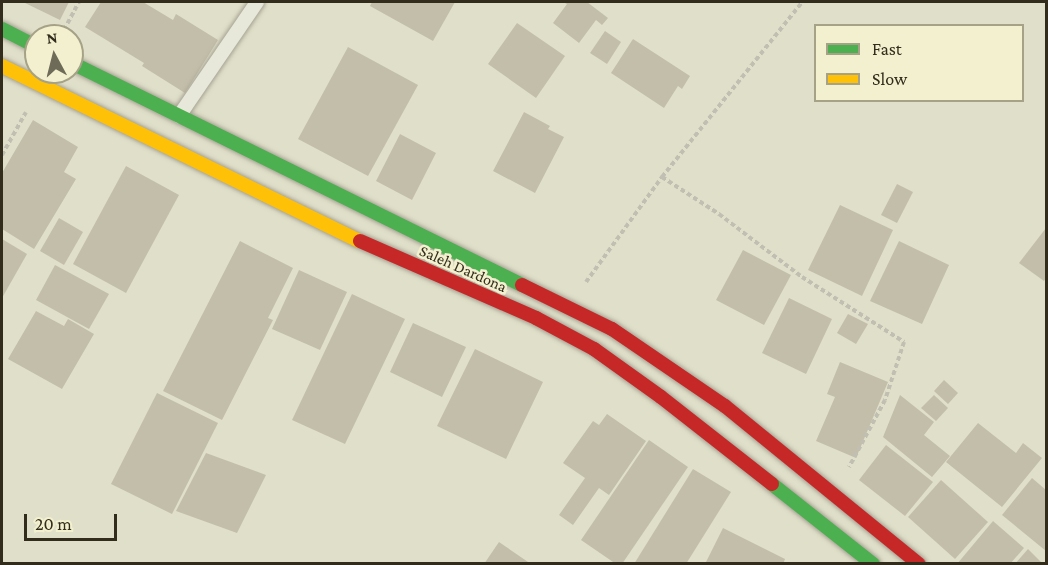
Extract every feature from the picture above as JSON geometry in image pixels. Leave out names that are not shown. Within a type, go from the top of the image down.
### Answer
[{"type":"street","points":[[2,29],[24,40]]},
{"type":"street","name":"Saleh Dardona","points":[[2,66],[296,212],[485,298],[536,318],[594,350],[662,397],[873,564]]},
{"type":"street","name":"Saleh Dardona","points":[[84,69],[612,329],[725,406],[919,564]]},
{"type":"lane","points":[[179,116],[256,2]]},
{"type":"path","points":[[67,24],[79,2]]},
{"type":"path","points":[[568,307],[662,177],[801,2]]},
{"type":"path","points":[[2,155],[42,86]]},
{"type":"path","points":[[662,177],[719,214],[802,277],[904,342],[885,400],[835,494]]},
{"type":"building","points":[[23,2],[69,2],[60,20]]},
{"type":"building","points":[[101,2],[143,2],[173,20],[176,14],[218,40],[185,93],[142,66],[144,63],[85,27]]},
{"type":"building","points":[[372,2],[455,2],[433,41],[370,6]]},
{"type":"building","points":[[563,2],[587,2],[608,18],[602,25],[596,20],[579,43],[553,23],[567,4]]},
{"type":"building","points":[[517,23],[565,56],[536,98],[488,64]]},
{"type":"building","points":[[605,31],[621,42],[607,64],[590,53]]},
{"type":"building","points":[[633,39],[690,76],[682,89],[678,86],[664,108],[611,73]]},
{"type":"building","points":[[348,47],[418,85],[368,176],[298,139]]},
{"type":"building","points":[[524,112],[550,126],[548,129],[564,137],[535,193],[493,171]]},
{"type":"building","points":[[33,120],[78,147],[64,172],[76,179],[34,249],[2,229],[2,173]]},
{"type":"building","points":[[400,134],[436,153],[412,200],[376,181]]},
{"type":"building","points":[[126,166],[179,195],[126,293],[73,264]]},
{"type":"building","points":[[897,184],[913,192],[897,223],[881,215]]},
{"type":"building","points":[[840,205],[893,230],[862,296],[808,270]]},
{"type":"building","points":[[59,218],[83,232],[64,265],[40,251]]},
{"type":"building","points":[[1046,228],[1046,278],[1044,281],[1019,263]]},
{"type":"building","points":[[2,239],[27,254],[2,298]]},
{"type":"building","points":[[240,241],[293,268],[268,318],[273,320],[222,420],[163,391]]},
{"type":"building","points":[[899,241],[949,265],[922,324],[870,301]]},
{"type":"building","points":[[743,250],[791,275],[764,325],[716,300]]},
{"type":"building","points":[[55,265],[109,294],[89,329],[36,300]]},
{"type":"building","points":[[299,270],[347,292],[320,350],[272,329]]},
{"type":"building","points":[[352,294],[405,319],[345,444],[292,420]]},
{"type":"building","points":[[789,298],[832,319],[806,374],[762,353]]},
{"type":"building","points":[[36,311],[64,326],[68,319],[94,334],[62,389],[8,359]]},
{"type":"building","points":[[848,314],[868,324],[856,344],[837,333]]},
{"type":"building","points":[[413,323],[466,347],[442,397],[390,372]]},
{"type":"building","points":[[475,349],[543,382],[506,459],[437,426]]},
{"type":"building","points":[[840,362],[888,382],[856,458],[816,441],[835,397],[827,394]]},
{"type":"building","points":[[944,380],[958,393],[948,404],[934,391]]},
{"type":"building","points":[[157,393],[218,423],[172,514],[111,484]]},
{"type":"building","points":[[900,395],[934,422],[924,435],[950,456],[932,477],[883,437]]},
{"type":"building","points":[[934,395],[948,408],[936,421],[921,408]]},
{"type":"building","points":[[607,414],[646,441],[609,495],[599,488],[573,525],[559,515],[585,478],[563,463],[593,421],[599,425]]},
{"type":"building","points":[[978,423],[1016,453],[1023,443],[1042,458],[1002,507],[946,462]]},
{"type":"building","points":[[649,440],[688,467],[622,564],[616,564],[581,540]]},
{"type":"building","points":[[886,445],[933,482],[905,516],[859,480]]},
{"type":"building","points":[[206,453],[266,475],[237,533],[176,511]]},
{"type":"building","points":[[693,469],[731,492],[686,564],[634,564]]},
{"type":"building","points":[[1032,478],[1046,490],[1046,551],[1002,515]]},
{"type":"building","points":[[941,480],[988,522],[955,559],[908,517]]},
{"type":"building","points":[[993,521],[1024,548],[1010,564],[957,564]]},
{"type":"building","points":[[723,528],[785,559],[783,564],[705,564]]},
{"type":"building","points":[[499,542],[531,564],[484,564]]},
{"type":"building","points":[[1028,549],[1043,564],[1015,564]]},
{"type":"traffic: fast","points":[[2,29],[24,40]]},
{"type":"traffic: fast","points":[[84,69],[522,285]]},
{"type":"traffic: fast","points":[[772,484],[873,564]]},
{"type":"traffic: slow","points":[[2,66],[360,241]]},
{"type":"traffic: jam","points":[[360,241],[536,318],[594,349],[661,397],[772,484]]},
{"type":"traffic: jam","points":[[522,285],[612,329],[725,406],[919,564]]}]
